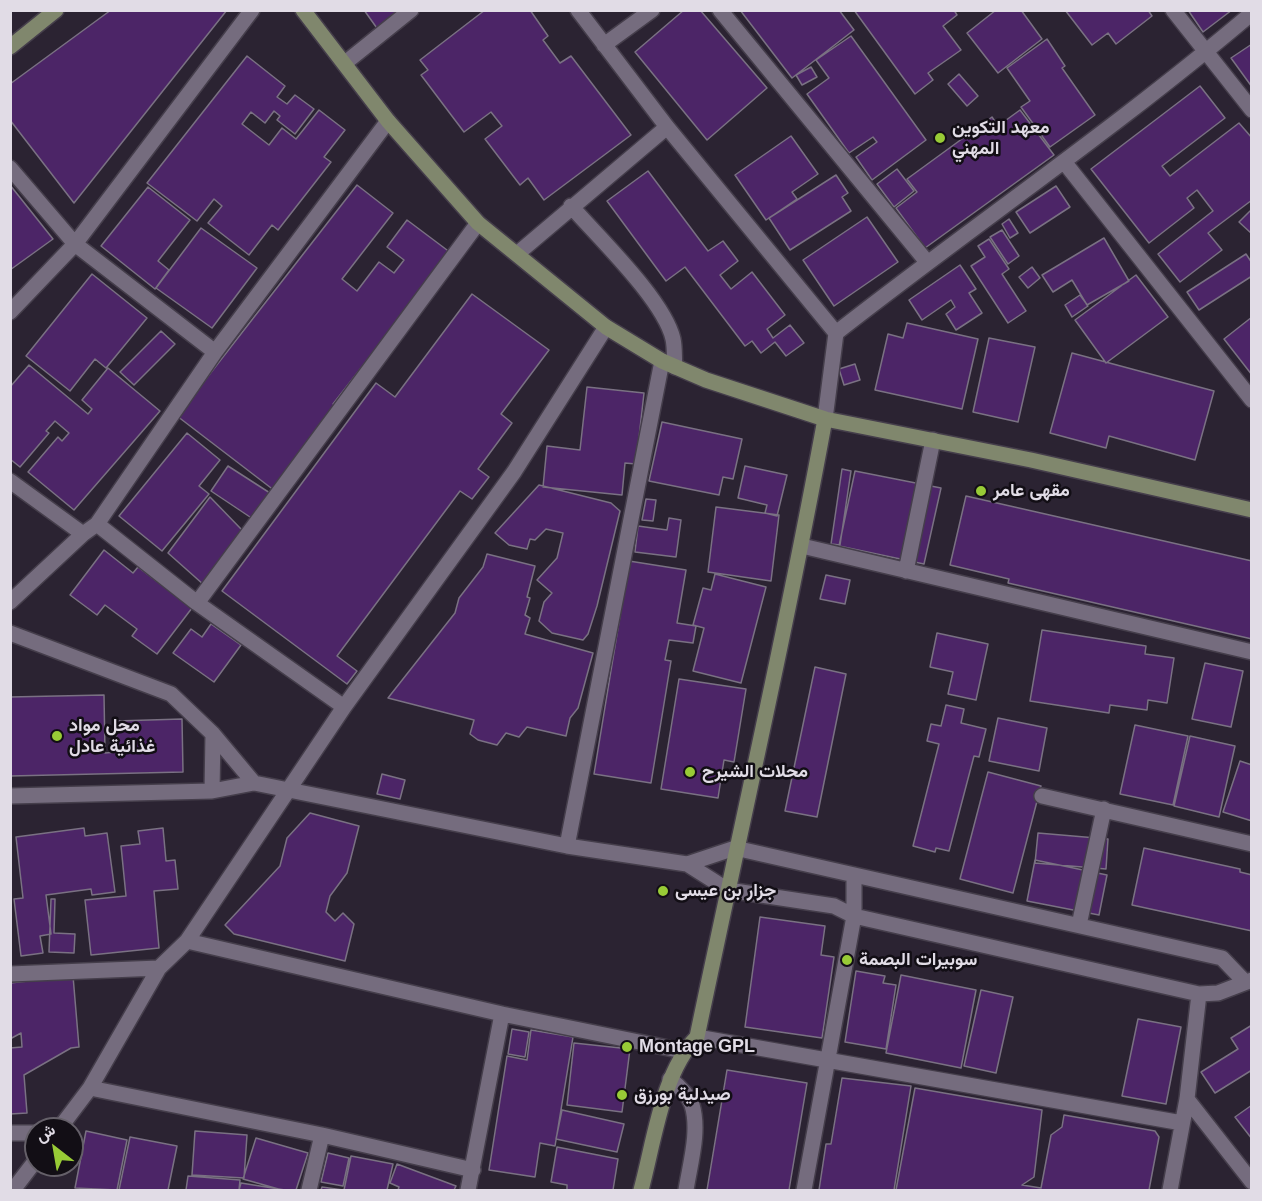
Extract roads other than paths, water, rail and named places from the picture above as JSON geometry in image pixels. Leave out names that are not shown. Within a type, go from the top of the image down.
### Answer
[{"type":"main road","points":[[10,47],[56,10]]},
{"type":"main road","points":[[303,10],[388,121],[478,223],[606,327],[668,364],[706,380],[825,419],[933,440],[1251,510]]},
{"type":"main road","points":[[641,1191],[670,1079],[683,1051],[697,1037],[735,848],[802,546],[825,419]]},
{"type":"street","points":[[10,312],[75,244],[252,10]]},
{"type":"street","points":[[345,63],[411,10]]},
{"type":"street","points":[[578,10],[667,127],[836,333]]},
{"type":"street","points":[[604,45],[652,10]]},
{"type":"street","points":[[720,10],[927,262]]},
{"type":"street","points":[[1173,10],[1251,110]]},
{"type":"street","points":[[825,419],[836,333],[927,262],[1065,163],[1206,52],[1251,13]]},
{"type":"street","points":[[10,602],[82,534],[97,524],[215,352],[388,121]]},
{"type":"street","points":[[517,254],[667,127]]},
{"type":"street","points":[[1065,163],[1251,400]]},
{"type":"street","points":[[10,168],[75,244],[215,352]]},
{"type":"street","points":[[567,846],[672,338],[664,319],[627,269],[571,206]]},
{"type":"street","points":[[197,603],[478,223]]},
{"type":"street","points":[[68,1117],[90,1088],[159,968],[187,941],[344,707],[514,472],[606,327]]},
{"type":"street","points":[[906,571],[933,440]]},
{"type":"street","points":[[10,481],[82,534]]},
{"type":"street","points":[[97,524],[197,603],[344,707]]},
{"type":"street","points":[[802,546],[1251,652]]},
{"type":"street","points":[[10,633],[171,694],[213,734],[254,783]]},
{"type":"street","points":[[212,791],[213,734]]},
{"type":"street","points":[[10,796],[212,791],[254,783],[567,846],[687,864],[728,890],[834,906],[854,916],[1199,994],[1218,993],[1247,981],[1222,958],[735,848],[687,864]]},
{"type":"street","points":[[1042,796],[1251,844]]},
{"type":"street","points":[[1078,925],[1104,809]]},
{"type":"street","points":[[804,1191],[854,916],[854,875]]},
{"type":"street","points":[[187,941],[502,1014],[683,1051]]},
{"type":"street","points":[[10,974],[159,968]]},
{"type":"street","points":[[1170,1191],[1186,1098],[1199,994]]},
{"type":"street","points":[[468,1191],[502,1014]]},
{"type":"street","points":[[697,1037],[1182,1123]]},
{"type":"street","points":[[670,1079],[685,1092],[692,1105],[695,1137],[686,1191]]},
{"type":"street","points":[[90,1088],[322,1135],[473,1170]]},
{"type":"street","points":[[1186,1098],[1251,1182]]},
{"type":"street","points":[[309,1191],[322,1135]]},
{"type":"street","points":[[13,1191],[24,1176]]},
{"type":"place","name":"معهد التكوين المهني","points":[[940,138]]},
{"type":"place","name":"مقهى عامر","points":[[981,491]]},
{"type":"place","name":"محل مواد غذائية عادل","points":[[57,736]]},
{"type":"place","name":"محلات الشيرح","points":[[690,772]]},
{"type":"place","name":"جزار بن عيسى","points":[[663,891]]},
{"type":"place","name":"سوبيرات البصمة","points":[[847,960]]},
{"type":"place","name":"Montage GPL","points":[[627,1047]]},
{"type":"place","name":"صيدلية بورزق","points":[[622,1095]]}]
